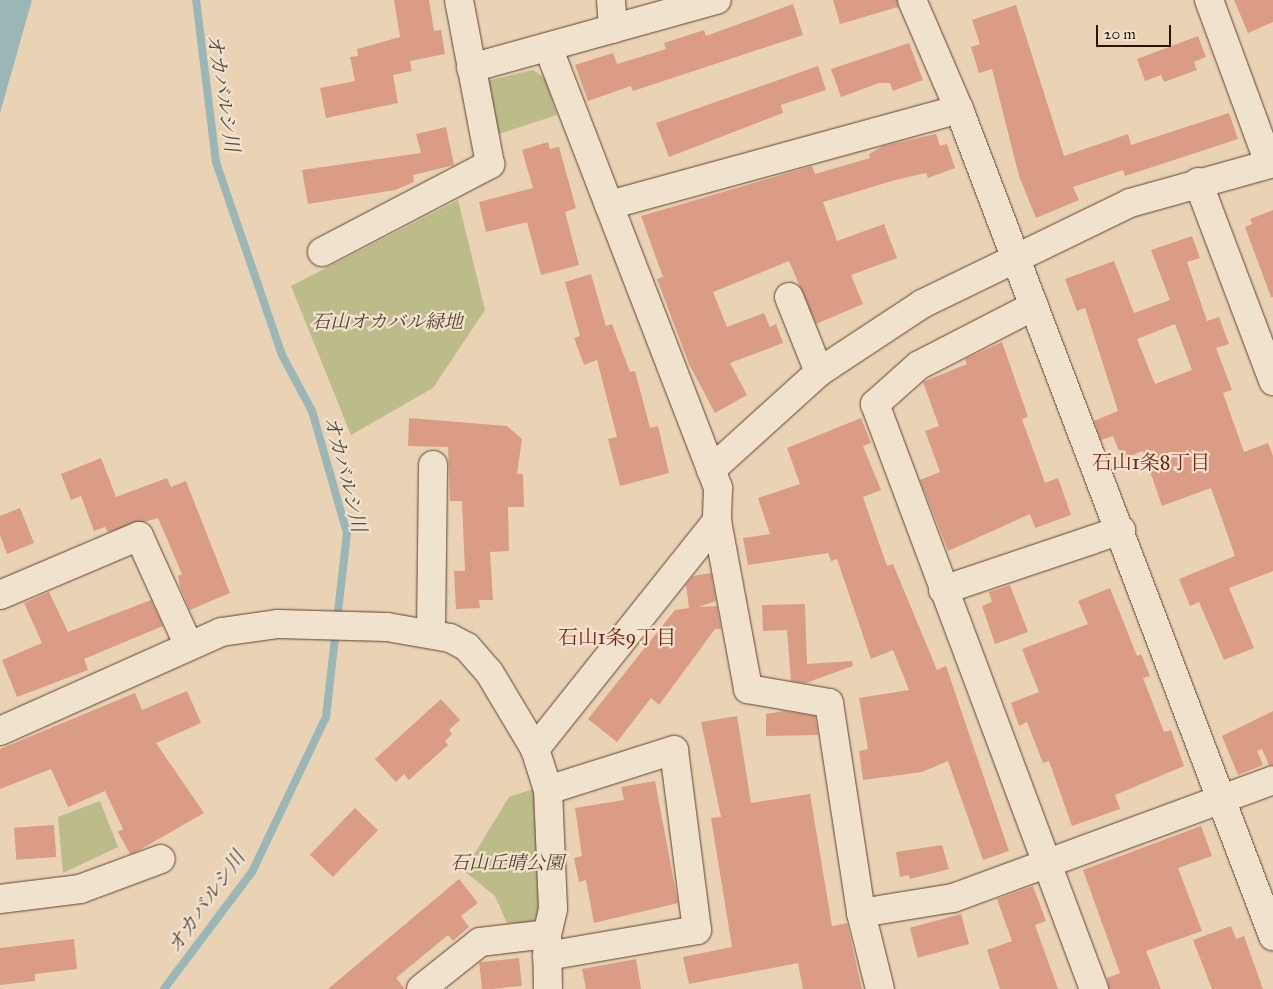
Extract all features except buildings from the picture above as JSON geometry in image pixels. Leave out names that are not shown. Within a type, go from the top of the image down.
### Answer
[{"type":"street","points":[[322,252],[490,164],[459,0]]},
{"type":"street","points":[[611,0],[613,29]]},
{"type":"street","points":[[471,68],[717,0]]},
{"type":"street","points":[[912,0],[959,109],[1016,256],[1273,936]]},
{"type":"street","points":[[711,470],[819,372],[922,304],[1016,256],[1130,203],[1198,182],[1271,163],[1209,0]]},
{"type":"street","points":[[548,47],[718,488],[717,521],[748,689],[829,703],[861,913],[880,989]]},
{"type":"street","points":[[609,205],[959,109]]},
{"type":"street","points":[[1198,182],[1273,381]]},
{"type":"street","points":[[789,297],[819,372]]},
{"type":"street","points":[[1034,306],[919,365],[875,404],[943,590],[1094,989]]},
{"type":"street","points":[[431,633],[433,465]]},
{"type":"street","points":[[534,749],[717,521]]},
{"type":"street","points":[[943,590],[1121,530]]},
{"type":"street","points":[[0,595],[139,536],[189,646]]},
{"type":"street","points":[[1,728],[221,632],[278,624],[387,627],[431,633],[467,647],[489,672],[534,749],[548,790],[553,909],[547,945],[548,989]]},
{"type":"street","points":[[421,989],[480,942],[547,945],[697,930],[674,750],[548,790]]},
{"type":"street","points":[[861,913],[953,898],[1047,867],[1273,780]]},
{"type":"street","points":[[0,899],[80,889],[160,859]]},
{"type":"green space","points":[[533,70],[545,78],[557,115],[499,134],[486,81]]},
{"type":"green space","name":"石山オカバル緑地","points":[[458,200],[485,310],[433,388],[351,435],[291,286]]},
{"type":"green space","name":"石山丘晴公園","points":[[536,788],[543,908],[532,923],[507,923],[495,896],[464,871],[509,797]]},
{"type":"green space","points":[[100,801],[118,847],[63,873],[58,817]]},
{"type":"water","points":[[0,0],[32,0],[0,113]]},
{"type":"waterway","name":"オカバルシ川","points":[[164,989],[252,872],[326,717],[347,533],[312,411],[282,355],[216,162],[196,0]]},
{"type":"district","name":"石山1条8丁目","points":[[1151,462]]},
{"type":"district","name":"石山1条9丁目","points":[[617,637]]}]
